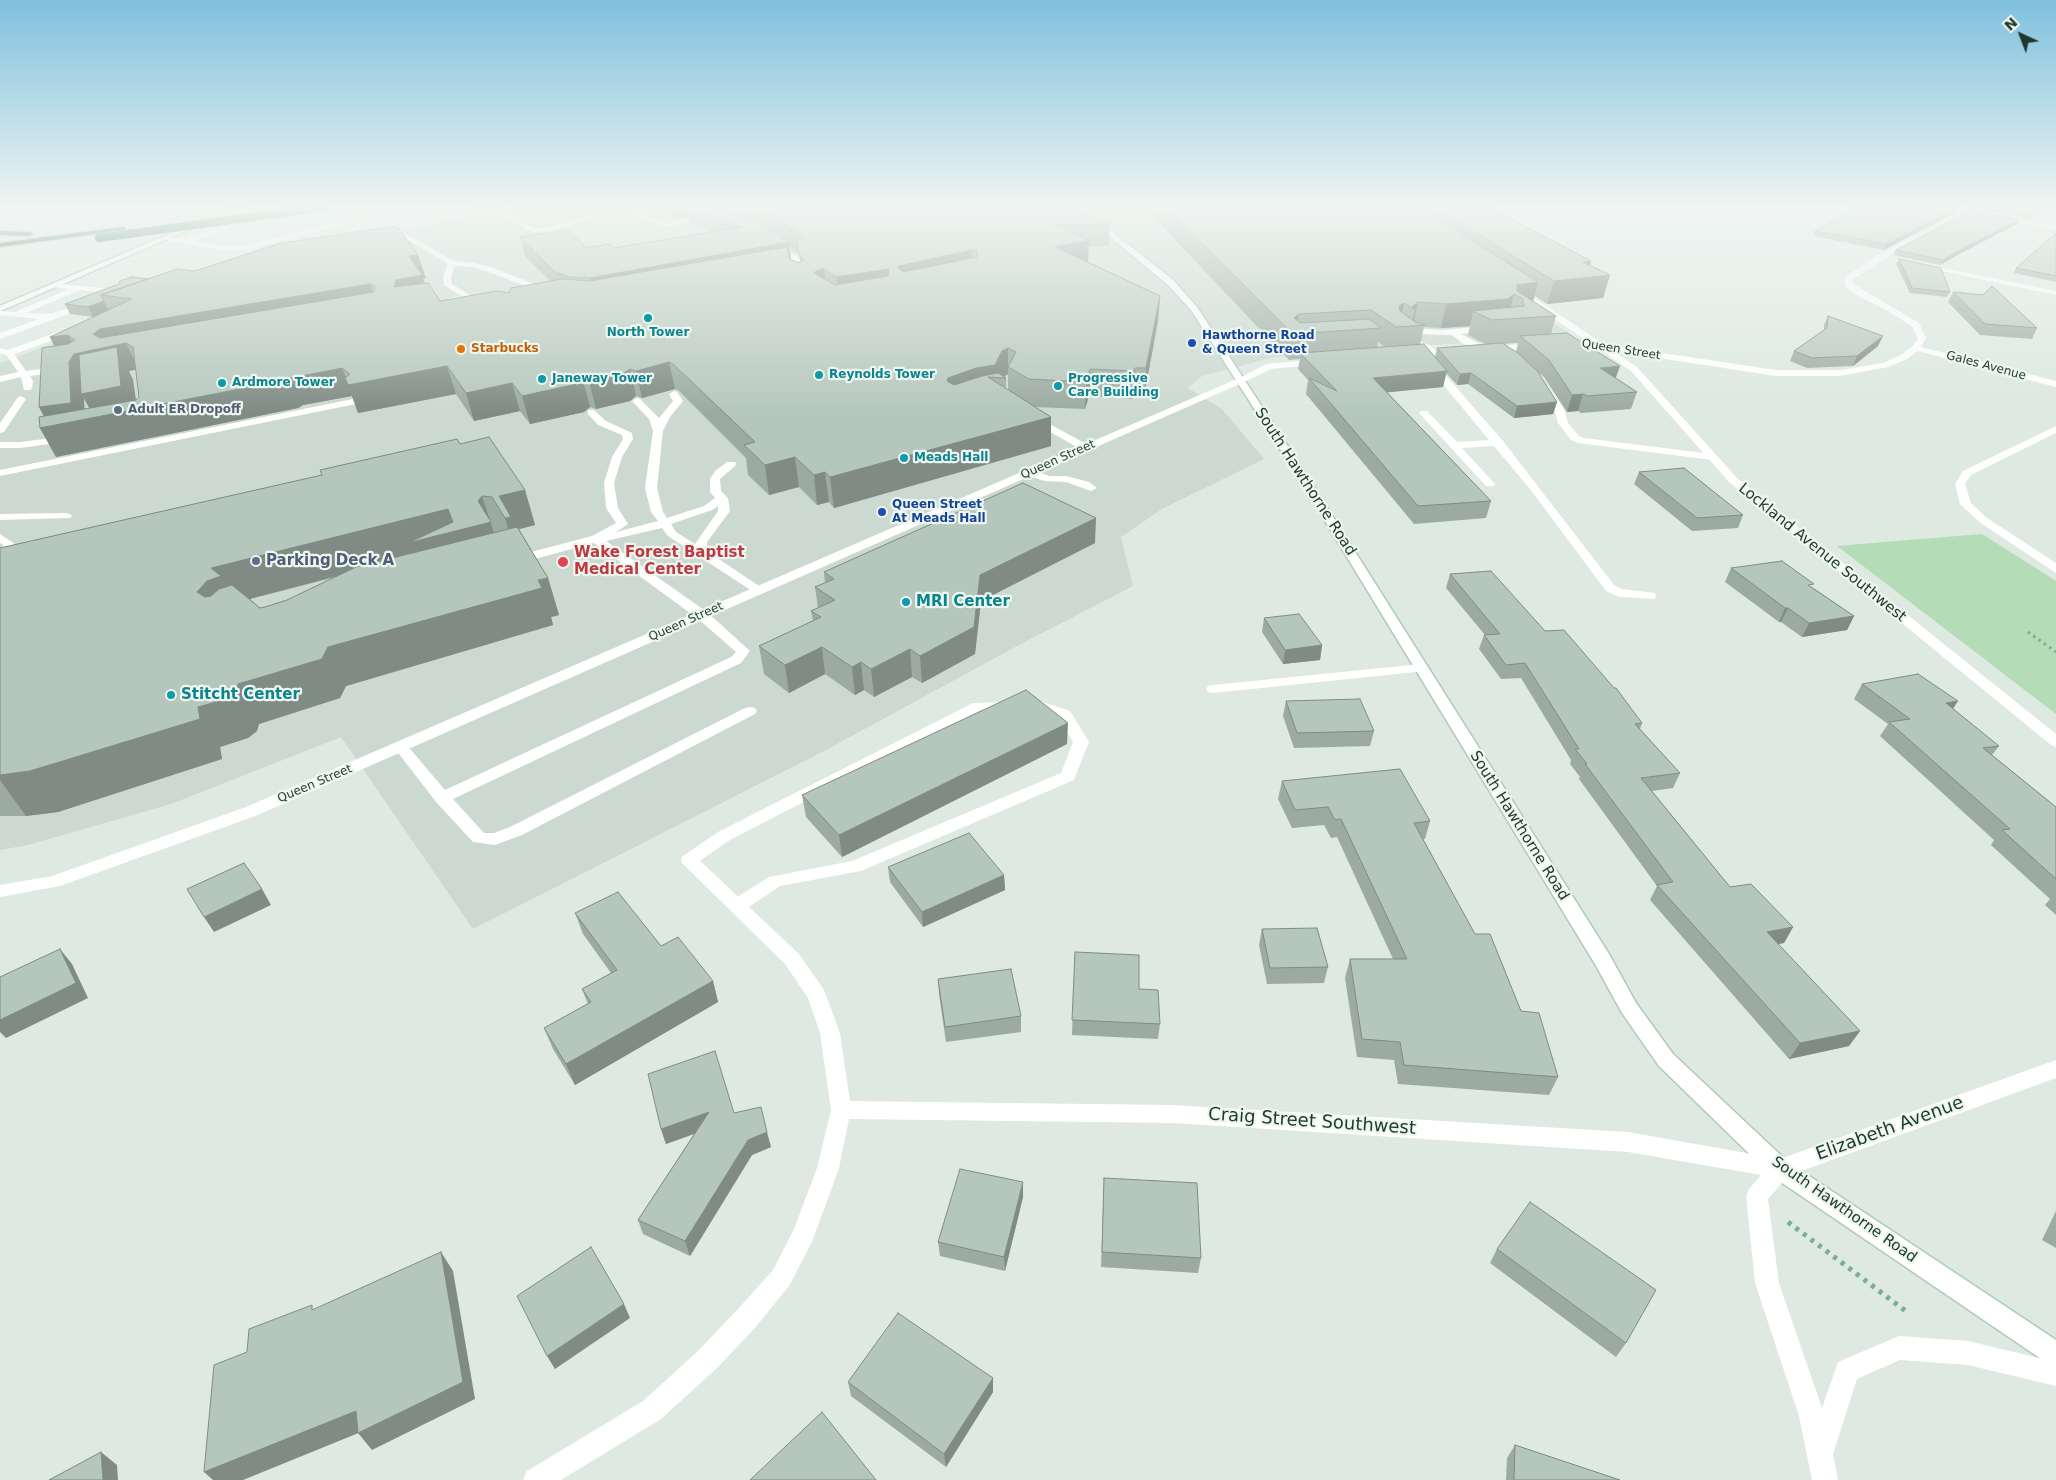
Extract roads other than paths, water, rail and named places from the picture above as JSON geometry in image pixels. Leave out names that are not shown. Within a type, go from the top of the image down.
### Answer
[{"type":"street","points":[[0,311],[77,276]]},
{"type":"street","points":[[447,276],[448,285],[478,301]]},
{"type":"street","points":[[507,276],[562,297]]},
{"type":"street","name":"South Hawthorne Road","points":[[1163,276],[1183,296],[1308,485],[1602,959],[1629,1008],[1666,1060],[1780,1169],[2056,1354]]},
{"type":"street","points":[[1852,276],[1848,280],[1849,285],[1856,291],[1891,309],[1916,325],[1922,338],[1916,348]]},
{"type":"street","points":[[1975,276],[2056,293]]},
{"type":"street","name":"Lockland Avenue Southwest","points":[[1506,283],[1634,368],[1740,486],[2056,742]]},
{"type":"street","points":[[0,336],[119,292],[56,285]]},
{"type":"street","points":[[14,314],[80,287]]},
{"type":"street","points":[[77,297],[98,289]]},
{"type":"street","points":[[442,302],[469,297]]},
{"type":"street","points":[[32,316],[54,307]]},
{"type":"street","points":[[0,311],[51,317]]},
{"type":"street","points":[[27,388],[28,381],[24,374],[4,352],[80,328]]},
{"type":"street","points":[[1426,353],[1429,342],[1414,331],[1440,333],[1457,329],[1496,328]]},
{"type":"street","points":[[1457,329],[1456,334],[1465,341],[1482,347]]},
{"type":"street","points":[[1399,332],[1426,353],[1499,443],[1610,588],[1618,593],[1650,596]]},
{"type":"street","name":"Queen Street","points":[[1465,352],[1482,347],[1501,349],[1579,343],[1776,373],[1831,373],[1885,365],[1904,358],[1916,348]]},
{"type":"street","name":"Gales Avenue","points":[[1916,348],[2056,384]]},
{"type":"street","points":[[1501,349],[1515,358]]},
{"type":"street","points":[[1426,353],[1445,353]]},
{"type":"street","name":"Queen Street","points":[[0,891],[54,882],[252,811],[1240,381],[1269,366],[1331,361]]},
{"type":"street","points":[[0,379],[73,367]]},
{"type":"street","points":[[1540,380],[1559,409],[1563,422],[1575,438],[1582,441],[1712,457]]},
{"type":"street","points":[[674,394],[678,401],[665,416],[658,431],[651,488],[657,512],[672,534],[759,590]]},
{"type":"street","points":[[0,430],[21,398]]},
{"type":"street","points":[[637,401],[654,418],[658,431]]},
{"type":"street","points":[[0,473],[354,402]]},
{"type":"street","points":[[591,412],[602,423],[627,433],[628,439],[617,457],[609,483],[612,508],[622,524],[596,539]]},
{"type":"street","points":[[1424,412],[1490,484]]},
{"type":"street","points":[[1029,415],[1086,448]]},
{"type":"street","points":[[2056,429],[1967,473],[1960,484],[1966,504],[1983,520],[2056,569]]},
{"type":"street","points":[[0,445],[20,445],[74,438]]},
{"type":"street","points":[[1454,445],[1499,443]]},
{"type":"street","points":[[700,552],[700,542],[724,511],[722,498],[716,492],[715,480],[731,464]]},
{"type":"street","points":[[1029,473],[1049,479]]},
{"type":"street","points":[[507,559],[622,535],[708,508],[722,498]]},
{"type":"street","points":[[0,517],[66,516]]},
{"type":"street","points":[[0,538],[10,544],[6,579]]},
{"type":"street","points":[[442,798],[736,660],[743,651],[702,615],[596,539]]},
{"type":"street","points":[[1213,689],[1421,668]]},
{"type":"street","points":[[536,1480],[652,1410],[707,1360],[781,1278],[804,1234],[828,1168],[841,1110],[830,1033],[817,995],[792,959],[689,860],[724,836],[978,706],[1040,705],[1065,714],[1081,742],[1068,776],[855,867],[776,881],[737,906]]},
{"type":"street","points":[[401,747],[442,798],[479,838],[494,839],[525,826],[750,711]]},
{"type":"street","name":"Elizabeth Avenue","points":[[1825,1480],[1812,1416],[1768,1284],[1757,1196],[1780,1169],[2056,1069]]},
{"type":"street","name":"Craig Street Southwest","points":[[841,1110],[1173,1114],[1628,1142],[1780,1169]]},
{"type":"street","points":[[1820,1456],[1848,1371],[1899,1348],[1968,1353],[2056,1374]]},
{"type":"place","name":"North Tower","points":[[648,318]]},
{"type":"place","name":"Hawthorne Road & Queen Street","points":[[1192,343]]},
{"type":"place","name":"Starbucks","points":[[461,349]]},
{"type":"place","name":"Reynolds Tower","points":[[819,375]]},
{"type":"place","name":"Janeway Tower","points":[[542,379]]},
{"type":"place","name":"Ardmore Tower","points":[[222,383]]},
{"type":"place","name":"Progressive Care Building","points":[[1058,386]]},
{"type":"place","name":"Adult ER Dropoff","points":[[118,410]]},
{"type":"place","name":"Meads Hall","points":[[904,458]]},
{"type":"place","name":"Queen Street At Meads Hall","points":[[882,512]]},
{"type":"place","name":"Parking Deck A","points":[[256,561]]},
{"type":"place","name":"Wake Forest Baptist Medical Center","points":[[563,562]]},
{"type":"place","name":"MRI Center","points":[[906,602]]},
{"type":"place","name":"Stitcht Center","points":[[171,695]]}]
